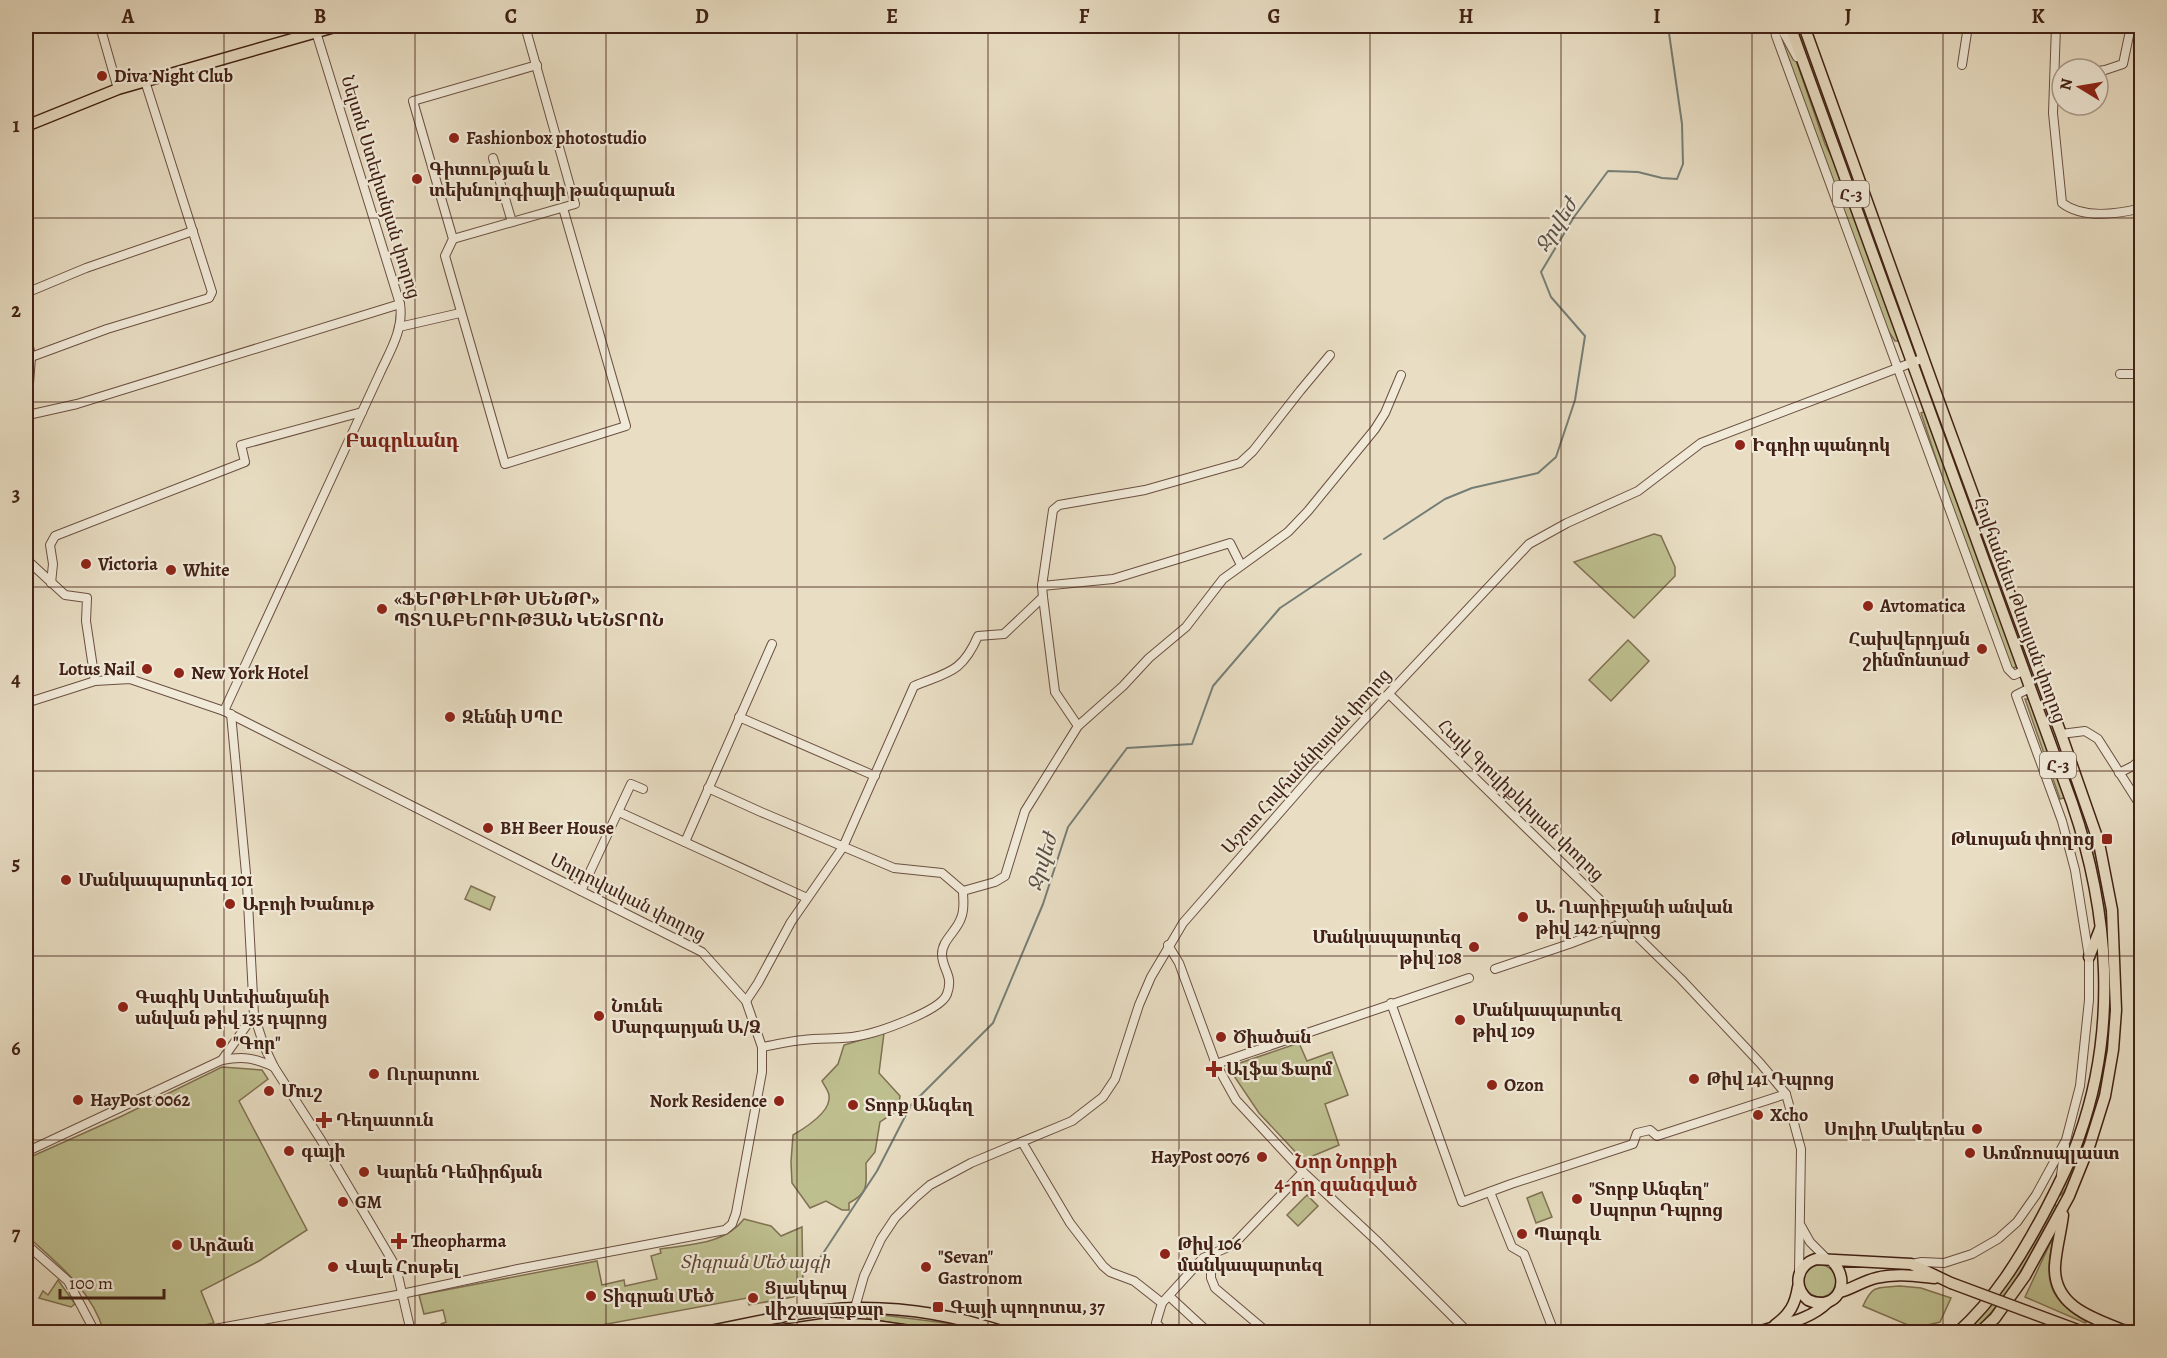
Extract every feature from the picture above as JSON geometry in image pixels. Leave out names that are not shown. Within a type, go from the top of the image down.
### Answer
[{"type":"main road","points":[[26,126],[118,89],[331,26]]},
{"type":"main road","name":"Հովհաննես Թևոսյան փողոց","points":[[1790,26],[2061,734],[2078,801],[2081,829],[2095,883],[2101,926],[2105,992],[2104,1024],[2090,1103],[2079,1139],[2061,1180],[2015,1263],[1976,1316],[1958,1332]]},
{"type":"main road","name":"Հովհաննես Թևոսյան փողոց","points":[[1804,26],[2024,674],[2078,801],[2092,825],[2106,872],[2112,910],[2116,1010],[2113,1050],[2104,1096],[2090,1144],[2064,1205],[2025,1276],[1995,1317],[1980,1332]]},
{"type":"main road","points":[[2024,674],[2038,672]]},
{"type":"main road","points":[[2081,829],[2086,820],[2092,825]]},
{"type":"main road","points":[[2089,957],[2101,926]]},
{"type":"main road","points":[[2064,1205],[2055,1265],[2055,1282],[2060,1294],[2078,1310],[2128,1332]]},
{"type":"main road","points":[[1829,1260],[1842,1276],[1840,1292]]},
{"type":"main road","points":[[1773,1327],[1791,1312],[1796,1303],[1799,1273],[1803,1266],[1810,1261],[1829,1260],[1911,1264],[1946,1281],[2083,1332]]},
{"type":"main road","points":[[1758,1332],[1787,1325],[1820,1310],[1840,1292],[1876,1278],[1907,1275],[1946,1281]]},
{"type":"main road","points":[[1798,1286],[1808,1300],[1818,1303],[1828,1302]]},
{"type":"main road","points":[[705,1332],[800,1314],[854,1308],[934,1315],[974,1322],[1004,1332]]},
{"type":"main road","points":[[770,1332],[831,1323],[849,1328],[917,1332]]},
{"type":"street","points":[[100,26],[118,89]]},
{"type":"street","points":[[453,238],[575,204],[525,26]]},
{"type":"street","points":[[1774,26],[2009,672],[2014,675],[2024,674]]},
{"type":"street","points":[[1780,26],[1808,75]]},
{"type":"street","points":[[1962,65],[1968,26]]},
{"type":"street","points":[[2056,26],[2057,57]]},
{"type":"street","points":[[2110,68],[2123,64],[2131,26]]},
{"type":"street","name":"Նելսոն Ստեփանյան փողոց","points":[[227,712],[402,318],[400,304],[316,32]]},
{"type":"street","points":[[537,65],[413,101],[453,238],[445,256],[505,464],[626,426],[563,208]]},
{"type":"street","points":[[31,357],[107,329],[209,298],[212,292],[145,81]]},
{"type":"street","points":[[2054,117],[2062,203],[2084,211],[2109,215],[2142,208]]},
{"type":"street","points":[[493,158],[512,222]]},
{"type":"street","points":[[26,293],[86,268],[192,231]]},
{"type":"street","points":[[26,331],[31,357],[27,419],[400,304]]},
{"type":"street","points":[[399,327],[460,313]]},
{"type":"street","points":[[1078,726],[1055,692],[1043,597],[1042,586],[1053,510],[1059,505],[1145,490],[1240,463],[1253,451],[1330,355]]},
{"type":"street","name":"Աշոտ Հովհաննիսյան փողոց","points":[[849,1328],[864,1276],[881,1239],[896,1218],[915,1198],[930,1185],[954,1171],[1072,1121],[1103,1097],[1115,1079],[1139,1005],[1151,977],[1183,922],[1299,790],[1529,544],[1567,523],[1638,491],[1701,443],[1919,360]]},
{"type":"street","points":[[2120,374],[2142,374]]},
{"type":"street","points":[[963,891],[995,882],[1005,876],[1025,811],[1078,726],[1123,686],[1149,658],[1186,627],[1223,579],[1288,532],[1310,509],[1375,429],[1385,413],[1401,375]]},
{"type":"street","points":[[51,583],[53,564],[50,545],[56,536],[245,462],[241,445],[362,412]]},
{"type":"street","points":[[1042,586],[1113,579],[1230,543],[1241,565]]},
{"type":"street","points":[[26,559],[65,595],[87,598],[86,621],[96,681]]},
{"type":"street","points":[[746,1000],[791,922],[843,847],[914,686],[953,672],[970,654],[978,636],[1004,634],[1043,597]]},
{"type":"street","points":[[685,842],[772,644]]},
{"type":"street","name":"Մոլդովական փողոց","points":[[26,703],[96,681],[130,679],[227,712],[702,952],[746,1000],[762,1047],[762,1071],[740,1196],[732,1224],[725,1230],[712,1234],[508,1271],[403,1294]]},
{"type":"street","points":[[2030,688],[2016,694],[2062,821],[2074,870],[2089,957],[2089,1000],[2084,1059],[2066,1140],[2061,1180]]},
{"type":"street","name":"Հայկ Գյուլիքևխյան փողոց","points":[[1389,694],[1691,990],[1786,1094],[1801,1149],[1799,1273]]},
{"type":"street","points":[[227,712],[247,884],[255,1015],[264,1046],[274,1067],[321,1140],[396,1267],[411,1332]]},
{"type":"street","points":[[739,717],[875,776]]},
{"type":"street","points":[[2061,734],[2085,730],[2098,739],[2142,808]]},
{"type":"street","points":[[2119,773],[2142,758]]},
{"type":"street","points":[[581,891],[631,784],[643,789]]},
{"type":"street","points":[[708,788],[894,868],[942,873],[963,891],[964,908],[961,919],[954,932],[948,937],[942,954],[950,975],[950,985],[941,1004],[918,1016],[861,1036],[804,1040],[762,1047]]},
{"type":"street","points":[[618,812],[807,898]]},
{"type":"street","points":[[1495,969],[1624,923]]},
{"type":"street","points":[[1168,945],[1179,963],[1216,1064],[1236,1100],[1303,1172],[1378,1242],[1468,1332]]},
{"type":"street","points":[[1216,1064],[1469,978]]},
{"type":"street","points":[[1390,1003],[1462,1202],[1633,1144],[1637,1133],[1650,1130],[1659,1136],[1786,1094]]},
{"type":"street","points":[[222,1060],[255,1015]]},
{"type":"street","points":[[26,1152],[222,1060],[240,1057],[256,1059],[274,1067]]},
{"type":"street","points":[[1911,1264],[1954,1260],[1972,1254],[1998,1239],[2017,1222],[2029,1207],[2066,1140]]},
{"type":"street","points":[[1022,1142],[1070,1223],[1103,1266],[1110,1272],[1134,1281],[1162,1304]]},
{"type":"street","points":[[1166,1332],[1156,1323],[1162,1304],[1203,1258],[1233,1245],[1303,1172]]},
{"type":"street","points":[[1490,1192],[1512,1247],[1524,1254],[1554,1332]]},
{"type":"street","points":[[1801,1226],[1810,1242],[1829,1260]]},
{"type":"street","points":[[26,1244],[68,1281],[95,1332]]},
{"type":"street","points":[[1211,1255],[1211,1278],[1215,1288],[1267,1332]]},
{"type":"street","points":[[198,1332],[403,1294]]},
{"type":"street","points":[[1169,1296],[1208,1332]]},
{"type":"green space","points":[[1795,26],[1800,26],[1911,335],[1908,336]]},
{"type":"green space","points":[[1778,30],[1797,63],[1825,144],[1836,165],[1900,338],[1898,341],[1895,341],[1883,323]]},
{"type":"green space","points":[[1934,400],[2024,647],[2021,649],[1931,401]]},
{"type":"green space","points":[[1926,411],[2018,666],[2011,669],[1952,507],[1921,413]]},
{"type":"green space","points":[[1654,534],[1661,536],[1675,567],[1675,576],[1634,618],[1574,562]]},
{"type":"green space","points":[[1628,640],[1649,661],[1611,701],[1589,680]]},
{"type":"green space","points":[[2025,699],[2031,699],[2067,797],[2060,799]]},
{"type":"green space","points":[[2088,827],[2106,906],[2112,987],[2110,1027],[2105,1068],[2096,1107],[2074,1172],[2061,1195],[2107,1024],[2085,828]]},
{"type":"green space","points":[[471,886],[495,897],[490,910],[465,899]]},
{"type":"green space","points":[[884,1033],[879,1073],[900,1096],[898,1110],[880,1122],[875,1152],[866,1163],[864,1191],[849,1203],[849,1210],[842,1210],[826,1201],[810,1208],[792,1183],[793,1135],[817,1118],[826,1107],[829,1095],[822,1081],[838,1064],[844,1045]]},
{"type":"green space","points":[[1299,1043],[1307,1061],[1332,1052],[1348,1095],[1325,1104],[1339,1145],[1303,1160],[1259,1113],[1228,1067]]},
{"type":"green space","points":[[222,1067],[262,1070],[268,1079],[239,1101],[307,1230],[259,1261],[201,1291],[214,1323],[171,1332],[104,1332],[91,1303],[82,1290],[26,1235],[26,1159],[122,1116]]},
{"type":"green space","points":[[1542,1192],[1552,1217],[1536,1223],[1527,1198]]},
{"type":"green space","points":[[1307,1195],[1318,1206],[1298,1226],[1287,1215]]},
{"type":"green space","points":[[2053,1204],[2057,1206],[2009,1289],[1998,1305],[1972,1332],[1966,1332],[1992,1304],[2003,1288]]},
{"type":"green space","name":"Տիգրան Մեծ այգի","points":[[744,1219],[771,1226],[781,1236],[802,1227],[803,1291],[793,1297],[749,1305],[747,1298],[564,1332],[443,1332],[441,1324],[446,1322],[443,1310],[424,1314],[419,1295],[597,1261],[602,1285],[624,1280],[625,1286],[657,1279],[651,1256],[661,1253],[660,1249],[717,1239],[736,1228]]},
{"type":"green space","points":[[2054,1235],[2049,1264],[2051,1286],[2063,1305],[2087,1322],[2085,1323],[2025,1297]]},
{"type":"green space","points":[[1820,1265],[1832,1269],[1836,1281],[1832,1293],[1820,1297],[1808,1293],[1804,1281],[1808,1269]]},
{"type":"green space","points":[[58,1280],[75,1304],[71,1307],[39,1298],[43,1291],[48,1295]]},
{"type":"green space","points":[[1900,1286],[1921,1288],[1951,1298],[1940,1322],[1915,1328],[1863,1306],[1870,1294],[1877,1288]]},
{"type":"green space","points":[[867,1313],[961,1325],[984,1332],[952,1332],[867,1319]]},
{"type":"waterway","name":"Ջրվեժ","points":[[1384,539],[1445,499],[1472,488],[1538,473],[1556,457],[1575,400],[1585,336],[1551,297],[1541,272],[1574,217],[1608,171],[1638,172],[1677,179],[1683,164],[1682,124],[1668,26]]},
{"type":"waterway","name":"Ջրվեժ","points":[[818,1261],[877,1171],[911,1105],[993,1023],[1043,904],[1068,827],[1127,748],[1192,744],[1213,686],[1280,608],[1361,554]]},
{"type":"place","name":"Diva Night Club","points":[[102,76]]},
{"type":"place","name":"Fashionbox photostudio","points":[[454,138]]},
{"type":"place","name":"Գիտության և տեխնոլոգիայի թանգարան","points":[[417,179]]},
{"type":"place","name":"Իգդիր պանդոկ","points":[[1740,445]]},
{"type":"place","name":"Victoria","points":[[86,564]]},
{"type":"place","name":"White","points":[[171,570]]},
{"type":"place","name":"Avtomatica","points":[[1868,606]]},
{"type":"place","name":"«ՖԵՐԹԻԼԻԹԻ ՍԵՆԹՐ» ՊՏՂԱԲԵՐՈՒԹՅԱՆ ԿԵՆՏՐՈՆ","points":[[382,609]]},
{"type":"place","name":"Հախվերդյան շինմոնտաժ","points":[[1982,649]]},
{"type":"place","name":"Lotus Nail","points":[[147,669]]},
{"type":"place","name":"New York Hotel","points":[[179,673]]},
{"type":"place","name":"Զեննի ՍՊԸ","points":[[450,717]]},
{"type":"place","name":"BH Beer House","points":[[488,828]]},
{"type":"place","name":"Թևոսյան փողոց","points":[[2107,839]]},
{"type":"place","name":"Մանկապարտեզ 101","points":[[66,880]]},
{"type":"place","name":"Աբոյի Խանութ","points":[[230,904]]},
{"type":"place","name":"Ա․ Ղարիբյանի անվան թիվ 142 դպրոց","points":[[1523,917]]},
{"type":"place","name":"Մանկապարտեզ թիվ 108","points":[[1474,947]]},
{"type":"place","name":"Գագիկ Ստեփանյանի անվան թիվ 135 դպրոց","points":[[123,1007]]},
{"type":"place","name":"Նունե Մարգարյան Ա/Ձ","points":[[599,1016]]},
{"type":"place","name":"Մանկապարտեզ թիվ 109","points":[[1460,1020]]},
{"type":"place","name":"Ծիածան","points":[[1221,1037]]},
{"type":"place","name":"\"Գոր\"","points":[[221,1043]]},
{"type":"place","name":"Ալֆա Ֆարմ","points":[[1214,1069]]},
{"type":"place","name":"Ուրարտու","points":[[374,1074]]},
{"type":"place","name":"Թիվ 141 Դպրոց","points":[[1694,1079]]},
{"type":"place","name":"Ozon","points":[[1492,1085]]},
{"type":"place","name":"Մուշ","points":[[269,1091]]},
{"type":"place","name":"HayPost 0062","points":[[78,1100]]},
{"type":"place","name":"Nork Residence","points":[[779,1101]]},
{"type":"place","name":"Տորք Անգեղ","points":[[853,1105]]},
{"type":"place","name":"Xcho","points":[[1758,1115]]},
{"type":"place","name":"Դեղատուն","points":[[324,1120]]},
{"type":"place","name":"Սոլիդ Մակերես","points":[[1977,1129]]},
{"type":"place","name":"գայի","points":[[289,1151]]},
{"type":"place","name":"Առմռոսպլաստ","points":[[1970,1153]]},
{"type":"place","name":"HayPost 0076","points":[[1262,1157]]},
{"type":"place","name":"Կարեն Դեմիրճյան","points":[[364,1172]]},
{"type":"place","name":"\"Տորք Անգեղ\" Սպորտ Դպրոց","points":[[1577,1199]]},
{"type":"place","name":"GM","points":[[343,1202]]},
{"type":"place","name":"Պարգև","points":[[1522,1234]]},
{"type":"place","name":"Theopharma","points":[[399,1241]]},
{"type":"place","name":"Արձան","points":[[177,1245]]},
{"type":"place","name":"Թիվ 106 մանկապարտեզ","points":[[1165,1254]]},
{"type":"place","name":"Վալե Հոսթել","points":[[333,1267]]},
{"type":"place","name":"\"Sevan\" Gastronom","points":[[926,1267]]},
{"type":"place","name":"Տիգրան Մեծ","points":[[591,1296]]},
{"type":"place","name":"Ցլակերպ վիշապաքար","points":[[753,1298]]},
{"type":"place","name":"Գայի պողոտա, 37","points":[[938,1307]]},
{"type":"district","name":"Բագրևանդ","points":[[402,440]]},
{"type":"district","name":"Նոր Նորքի 4-րդ զանգված","points":[[1346,1172]]}]
